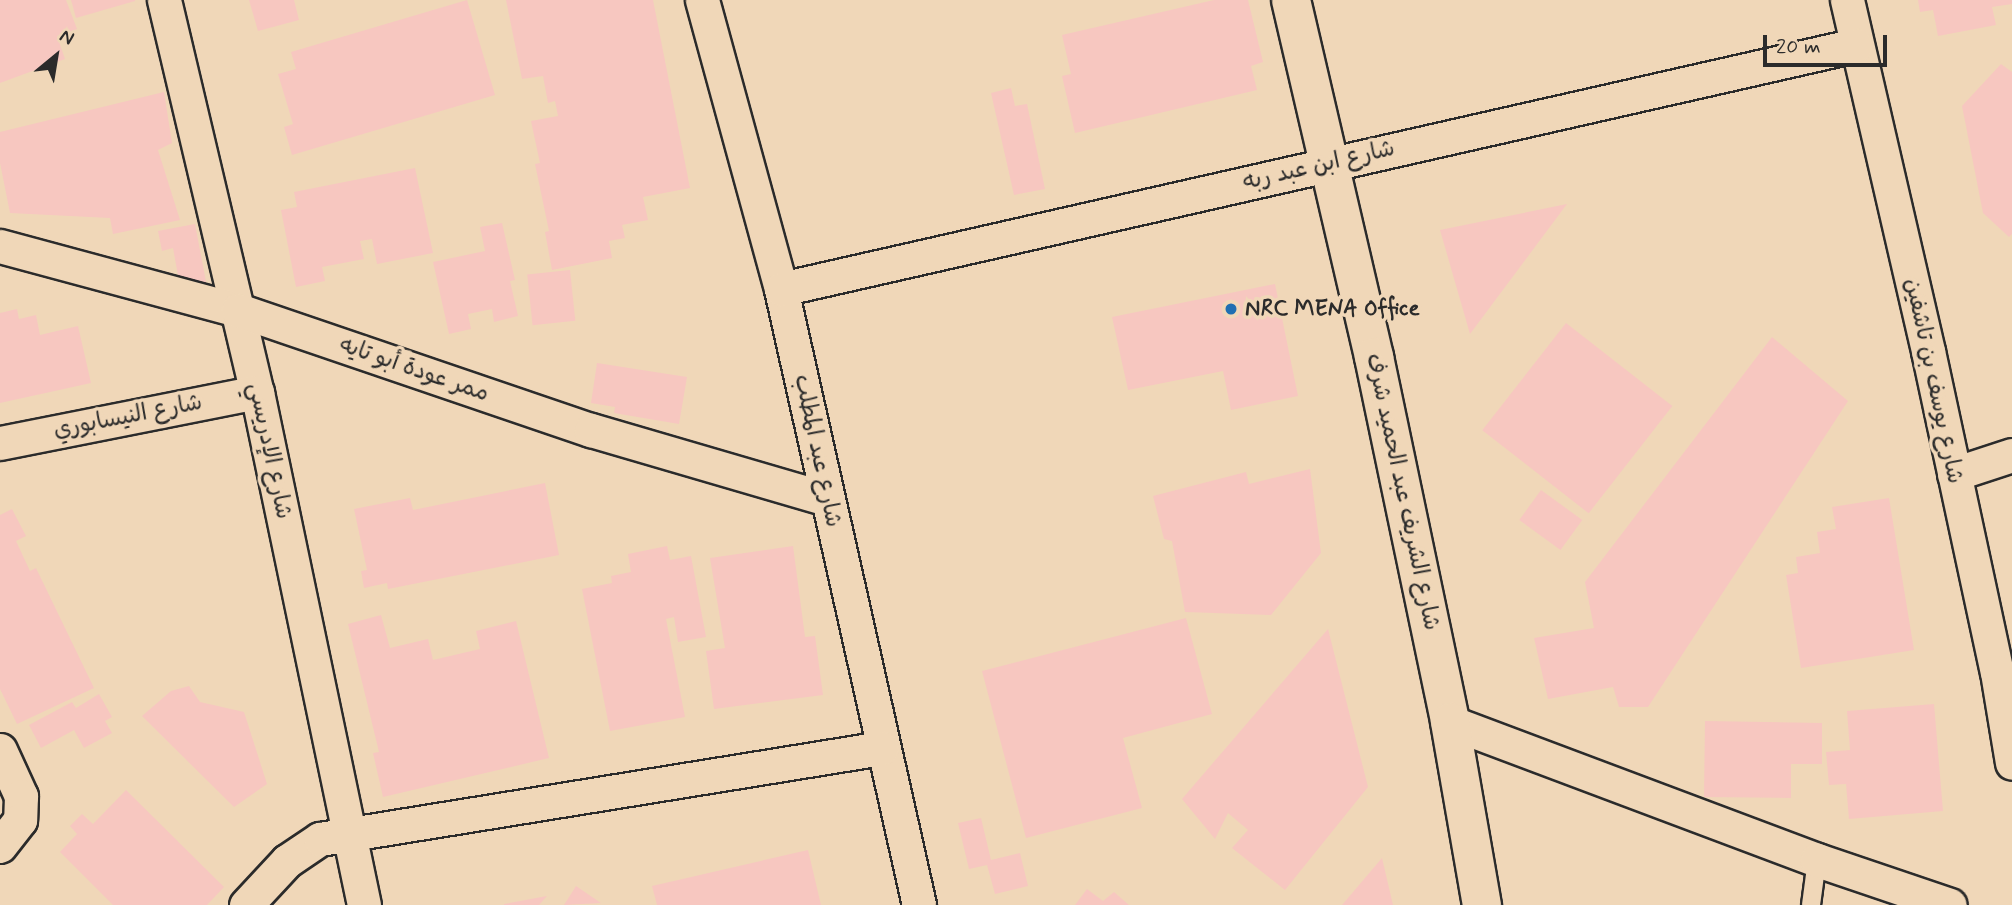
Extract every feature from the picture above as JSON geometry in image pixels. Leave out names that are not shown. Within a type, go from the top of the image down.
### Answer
[{"type":"street","name":"شارع الإدريسي","points":[[164,0],[257,392],[364,905]]},
{"type":"street","name":"شارع عبد المطلب","points":[[702,0],[781,289],[919,905]]},
{"type":"street","name":"شارع الشريف عبد الحميد شرف","points":[[1291,0],[1332,163],[1450,722],[1482,905]]},
{"type":"street","name":"شارع يوسف بن تاشفين","points":[[1847,0],[1997,672],[2012,763]]},
{"type":"street","name":"شارع ابن عبد ربه","points":[[781,289],[1856,45]]},
{"type":"street","name":"ممر عودة أبو تايه","points":[[0,246],[238,310],[591,430],[827,499]]},
{"type":"street","name":"شارع النيسابوري","points":[[0,443],[257,392]]},
{"type":"street","points":[[1954,474],[2012,455]]},
{"type":"street","points":[[1450,722],[1816,860],[1950,905]]},
{"type":"street","points":[[246,905],[287,861],[320,839],[350,832],[882,748]]},
{"type":"street","points":[[0,750],[21,796],[20,820],[0,846]]},
{"type":"lane","points":[[1811,905],[1816,860]]},
{"type":"building","points":[[0,0],[66,0],[77,29],[57,36],[65,59],[0,83]]},
{"type":"building","points":[[71,0],[135,0],[135,1],[76,18]]},
{"type":"building","points":[[249,0],[294,0],[299,20],[258,31]]},
{"type":"building","points":[[467,0],[495,95],[292,155],[284,127],[293,124],[278,74],[296,69],[291,52]]},
{"type":"building","points":[[506,0],[653,0],[690,188],[643,197],[648,220],[622,225],[625,238],[609,241],[612,258],[552,270],[545,232],[549,231],[535,164],[540,163],[531,121],[558,116],[555,101],[548,103],[543,76],[522,79]]},
{"type":"building","points":[[1214,0],[1248,0],[1263,62],[1251,66],[1257,90],[1075,133],[1062,76],[1071,74],[1062,35]]},
{"type":"building","points":[[1918,0],[2012,0],[2012,4],[1992,7],[1996,25],[1938,36],[1933,10],[1920,12]]},
{"type":"building","points":[[2001,64],[2012,72],[2012,234],[2009,237],[1983,213],[1962,106]]},
{"type":"building","points":[[1011,88],[1015,106],[1027,104],[1045,189],[1014,195],[991,93]]},
{"type":"building","points":[[164,92],[172,143],[158,150],[180,220],[113,234],[110,218],[10,213],[0,163],[0,132]]},
{"type":"building","points":[[415,168],[433,253],[377,264],[372,239],[360,241],[364,259],[322,267],[325,281],[296,287],[281,210],[297,207],[294,192]]},
{"type":"building","points":[[1567,204],[1470,334],[1440,230]]},
{"type":"building","points":[[502,223],[515,280],[510,281],[518,316],[494,322],[492,309],[468,314],[471,329],[449,334],[433,262],[485,251],[480,227]]},
{"type":"building","points":[[195,224],[207,287],[181,292],[173,248],[162,251],[158,231]]},
{"type":"building","points":[[570,270],[575,321],[533,325],[527,274]]},
{"type":"building","points":[[1275,284],[1298,396],[1231,410],[1223,371],[1128,390],[1112,317]]},
{"type":"building","points":[[17,309],[19,319],[36,315],[40,335],[78,326],[91,383],[0,403],[0,313]]},
{"type":"building","points":[[1566,323],[1672,406],[1589,513],[1482,430]]},
{"type":"building","points":[[1772,337],[1848,401],[1648,707],[1619,707],[1613,687],[1548,699],[1534,638],[1594,628],[1585,582]]},
{"type":"building","points":[[597,363],[687,377],[679,424],[614,413],[615,407],[591,403]]},
{"type":"building","points":[[1310,469],[1321,553],[1271,615],[1185,612],[1172,541],[1164,539],[1153,496],[1246,472],[1249,484]]},
{"type":"building","points":[[545,483],[559,555],[388,589],[387,583],[364,588],[361,571],[367,570],[354,509],[410,498],[413,510]]},
{"type":"building","points":[[1541,490],[1582,520],[1561,550],[1519,520]]},
{"type":"building","points":[[1889,498],[1914,650],[1801,668],[1786,575],[1798,573],[1796,557],[1820,553],[1817,532],[1836,529],[1832,507]]},
{"type":"building","points":[[12,509],[26,536],[16,541],[30,571],[36,568],[94,688],[17,724],[0,689],[0,515]]},
{"type":"building","points":[[667,546],[670,560],[691,556],[706,637],[678,642],[674,617],[666,619],[685,717],[610,731],[582,589],[612,583],[611,576],[631,572],[628,554]]},
{"type":"building","points":[[793,546],[805,637],[815,636],[823,695],[714,709],[706,651],[725,648],[710,558]]},
{"type":"building","points":[[381,615],[390,648],[428,639],[433,660],[480,649],[476,631],[516,621],[549,758],[383,797],[373,753],[379,752],[348,624]]},
{"type":"building","points":[[1186,618],[1212,714],[1123,738],[1142,808],[1026,838],[982,671]]},
{"type":"building","points":[[1328,629],[1368,787],[1285,890],[1232,848],[1248,830],[1228,813],[1215,839],[1182,799]]},
{"type":"building","points":[[189,686],[200,702],[244,712],[267,784],[234,807],[142,716],[171,691]]},
{"type":"building","points":[[99,694],[112,717],[105,721],[112,733],[84,748],[74,730],[41,748],[29,725],[72,702],[76,708]]},
{"type":"building","points":[[1934,704],[1943,811],[1849,819],[1846,784],[1829,785],[1826,752],[1850,750],[1847,711]]},
{"type":"building","points":[[1705,721],[1822,723],[1822,764],[1791,764],[1791,798],[1704,797]]},
{"type":"building","points":[[126,790],[224,887],[207,905],[113,905],[60,852],[77,834],[70,826],[82,814],[93,824]]},
{"type":"building","points":[[981,818],[991,860],[1020,853],[1028,886],[995,894],[987,865],[969,869],[958,823]]},
{"type":"building","points":[[808,850],[821,905],[657,905],[652,886]]},
{"type":"building","points":[[1382,858],[1393,905],[1342,905]]},
{"type":"building","points":[[576,886],[601,903],[564,905]]},
{"type":"building","points":[[1087,889],[1103,901],[1114,892],[1129,905],[1075,905]]},
{"type":"building","points":[[547,896],[539,905],[504,905],[504,904]]},
{"type":"place","name":"NRC MENA Office","points":[[1231,309]]}]
